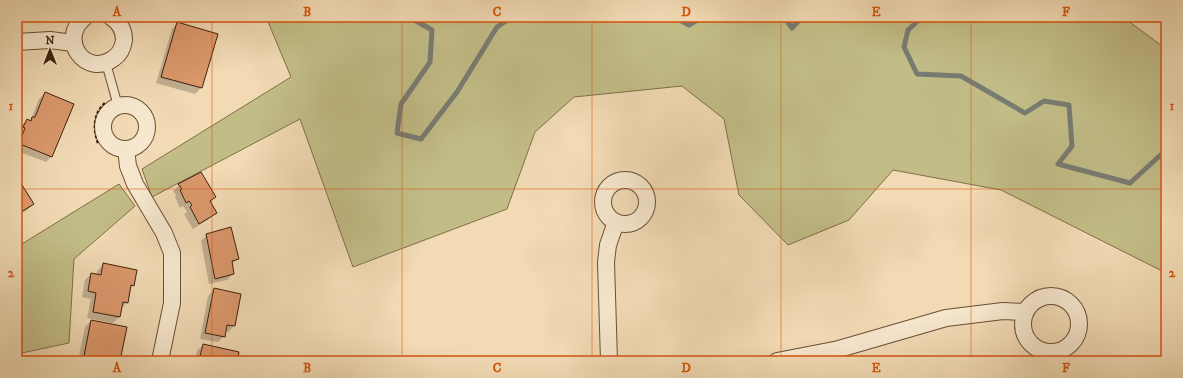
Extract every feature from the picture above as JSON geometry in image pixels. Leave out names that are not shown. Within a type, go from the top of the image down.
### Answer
[{"type":"street","points":[[85,17],[75,28],[73,43],[80,57],[94,64],[106,63],[117,57],[124,42],[124,34],[121,26],[111,17]]},
{"type":"street","points":[[17,42],[50,40],[73,43]]},
{"type":"street","points":[[113,100],[136,107],[145,117],[147,132],[140,144],[133,148],[119,148],[112,145],[107,140],[104,133],[104,118],[113,100]]},
{"type":"street","points":[[126,149],[128,166],[135,184],[164,233],[172,253],[172,303],[160,361]]},
{"type":"street","points":[[609,361],[606,262],[608,245],[616,222]]},
{"type":"street","points":[[777,361],[839,349],[946,318],[1003,311],[1026,312]]},
{"type":"lane","points":[[106,63],[113,100]]},
{"type":"path","points":[[98,143],[94,130],[98,111],[104,104],[113,100]]},
{"type":"shaded area","points":[[266,17],[1123,17],[1166,49],[1166,273],[1001,190],[893,170],[849,220],[788,245],[739,195],[724,119],[682,86],[574,97],[535,132],[507,209],[353,267],[300,119],[152,197],[142,169],[291,77]]},
{"type":"shaded area","points":[[119,184],[135,206],[74,259],[69,343],[17,354],[17,247]]},
{"type":"building","points":[[177,22],[218,34],[202,88],[161,77]]},
{"type":"building","points":[[45,92],[74,104],[52,157],[20,144],[25,128],[23,127],[27,119],[31,121],[32,117],[35,117]]},
{"type":"building","points":[[201,172],[216,197],[210,201],[217,213],[199,224],[190,207],[192,205],[189,201],[186,203],[180,190],[182,189],[178,184]]},
{"type":"building","points":[[17,177],[34,204],[18,214],[17,213]]},
{"type":"building","points":[[231,227],[239,259],[232,261],[234,274],[215,279],[206,234]]},
{"type":"building","points":[[103,263],[137,270],[134,286],[131,285],[128,303],[123,302],[120,317],[93,312],[96,293],[88,291],[91,273],[101,275]]},
{"type":"building","points":[[214,288],[241,294],[235,326],[227,325],[225,337],[205,333]]},
{"type":"building","points":[[91,320],[127,327],[120,361],[83,361]]},
{"type":"building","points":[[203,344],[239,352],[237,361],[199,361]]},
{"type":"waterway","points":[[409,17],[432,30],[430,62],[401,104],[397,133],[421,139],[457,92],[497,27],[512,17]]},
{"type":"waterway","points":[[677,17],[676,18],[689,25],[702,17]]},
{"type":"waterway","points":[[784,17],[792,28],[802,17]]},
{"type":"waterway","points":[[922,17],[908,30],[904,47],[917,74],[961,76],[1025,113],[1044,101],[1069,105],[1072,146],[1058,164],[1130,183],[1166,150]]}]
